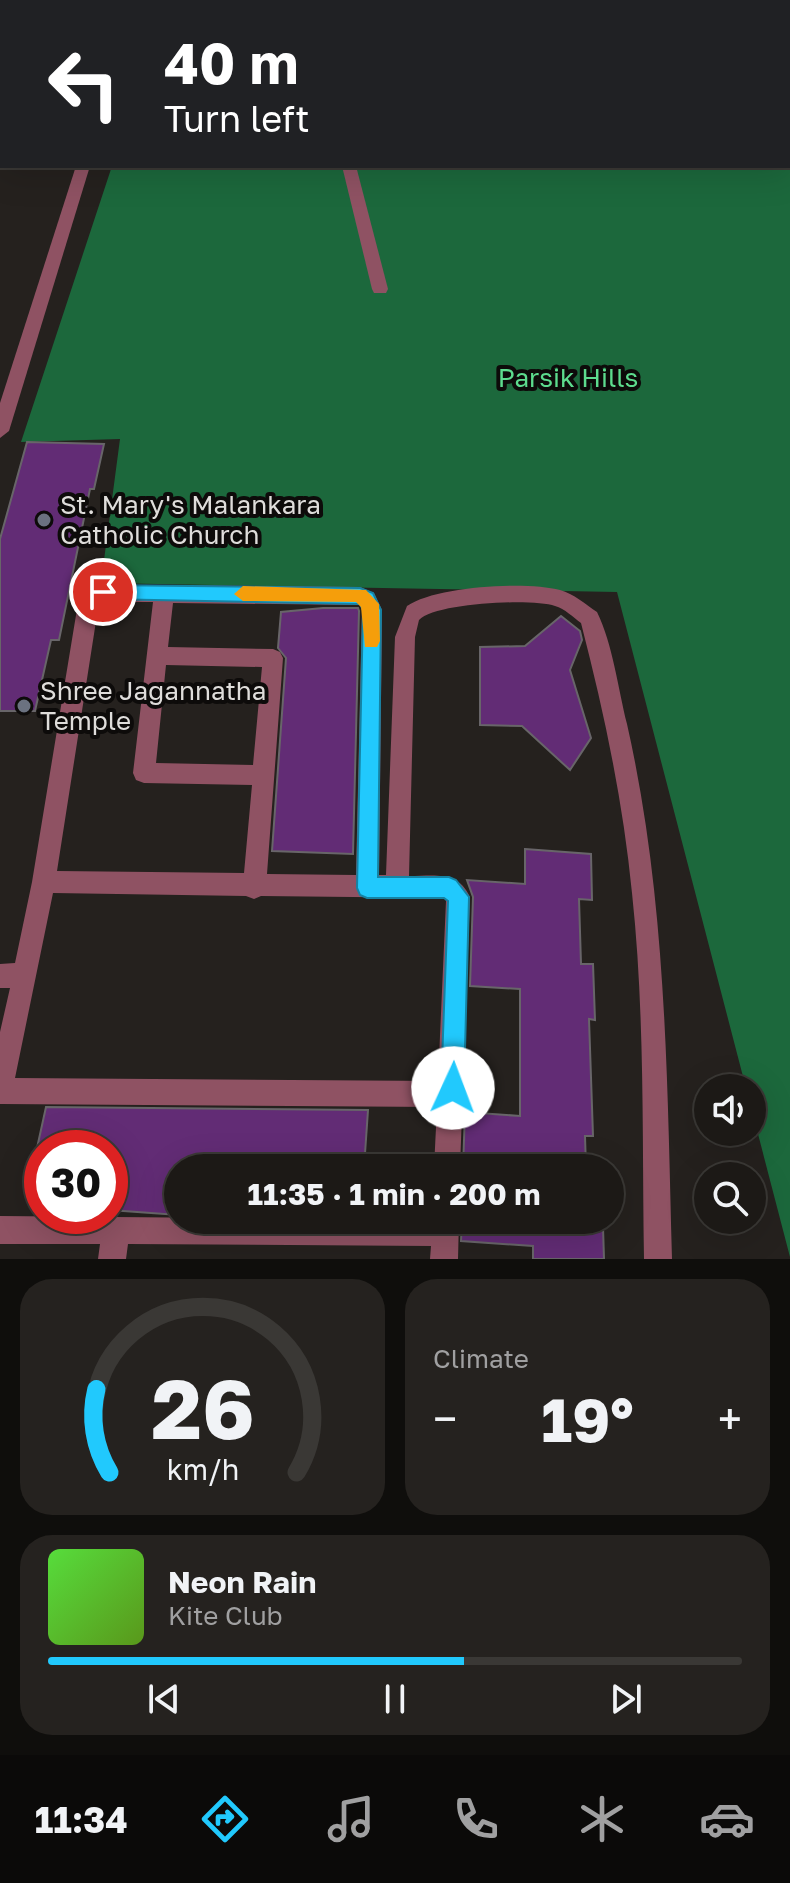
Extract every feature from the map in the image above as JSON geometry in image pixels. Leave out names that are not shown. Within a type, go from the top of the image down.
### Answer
[{"type":"street","points":[[0,431],[82,168]]},
{"type":"street","points":[[350,168],[380,289]]},
{"type":"street","points":[[164,593],[144,773],[264,775]]},
{"type":"street","points":[[367,888],[372,610],[367,599],[360,595],[93,594],[88,603],[44,882],[12,976],[0,1091],[450,1094]]},
{"type":"street","points":[[397,887],[408,622],[415,610],[433,603],[512,595],[559,598],[590,618],[618,720],[627,773],[648,935],[658,1259]]},
{"type":"street","points":[[155,656],[273,658],[254,888]]},
{"type":"street","points":[[44,882],[254,888],[449,887],[458,897],[448,1154]]},
{"type":"street","points":[[0,1230],[24,1230]]},
{"type":"street","points":[[128,1231],[445,1237]]},
{"type":"street","points":[[112,1259],[116,1234]]},
{"type":"green space","name":"Parsik Hills","points":[[111,168],[790,168],[790,1257],[761,1146],[766,1146],[766,1074],[742,1074],[617,592],[101,583],[120,439],[21,442]]},
{"type":"building","points":[[27,442],[104,444],[94,489],[90,489],[59,640],[51,640],[35,711],[0,711],[0,539]]},
{"type":"building","points":[[358,608],[359,611],[353,854],[272,851],[286,658],[278,648],[281,612]]},
{"type":"building","points":[[561,616],[580,631],[582,640],[570,670],[591,738],[570,770],[522,726],[480,725],[480,647],[525,646]]},
{"type":"building","points":[[525,849],[591,854],[592,900],[579,899],[581,964],[593,964],[595,1020],[589,1019],[593,1136],[585,1136],[586,1154],[464,1154],[465,1112],[520,1116],[520,989],[470,986],[473,897],[467,880],[525,884]]},
{"type":"building","points":[[46,1107],[368,1110],[365,1154],[164,1154],[164,1214],[128,1211],[128,1130],[41,1130]]},
{"type":"building","points":[[461,1234],[603,1234],[604,1259],[533,1259],[533,1246],[461,1241]]},
{"type":"slow traffic","points":[[243,594],[360,595],[367,599],[372,610],[371,641]]},
{"type":"place","name":"St. Mary's Malankara Catholic Church","points":[[44,520]]},
{"type":"place","name":"Shree Jagannatha Temple","points":[[24,706]]},
{"type":"route","points":[[103,592],[360,595],[367,599],[372,610],[367,888],[449,887],[458,897],[453,1088]]}]
